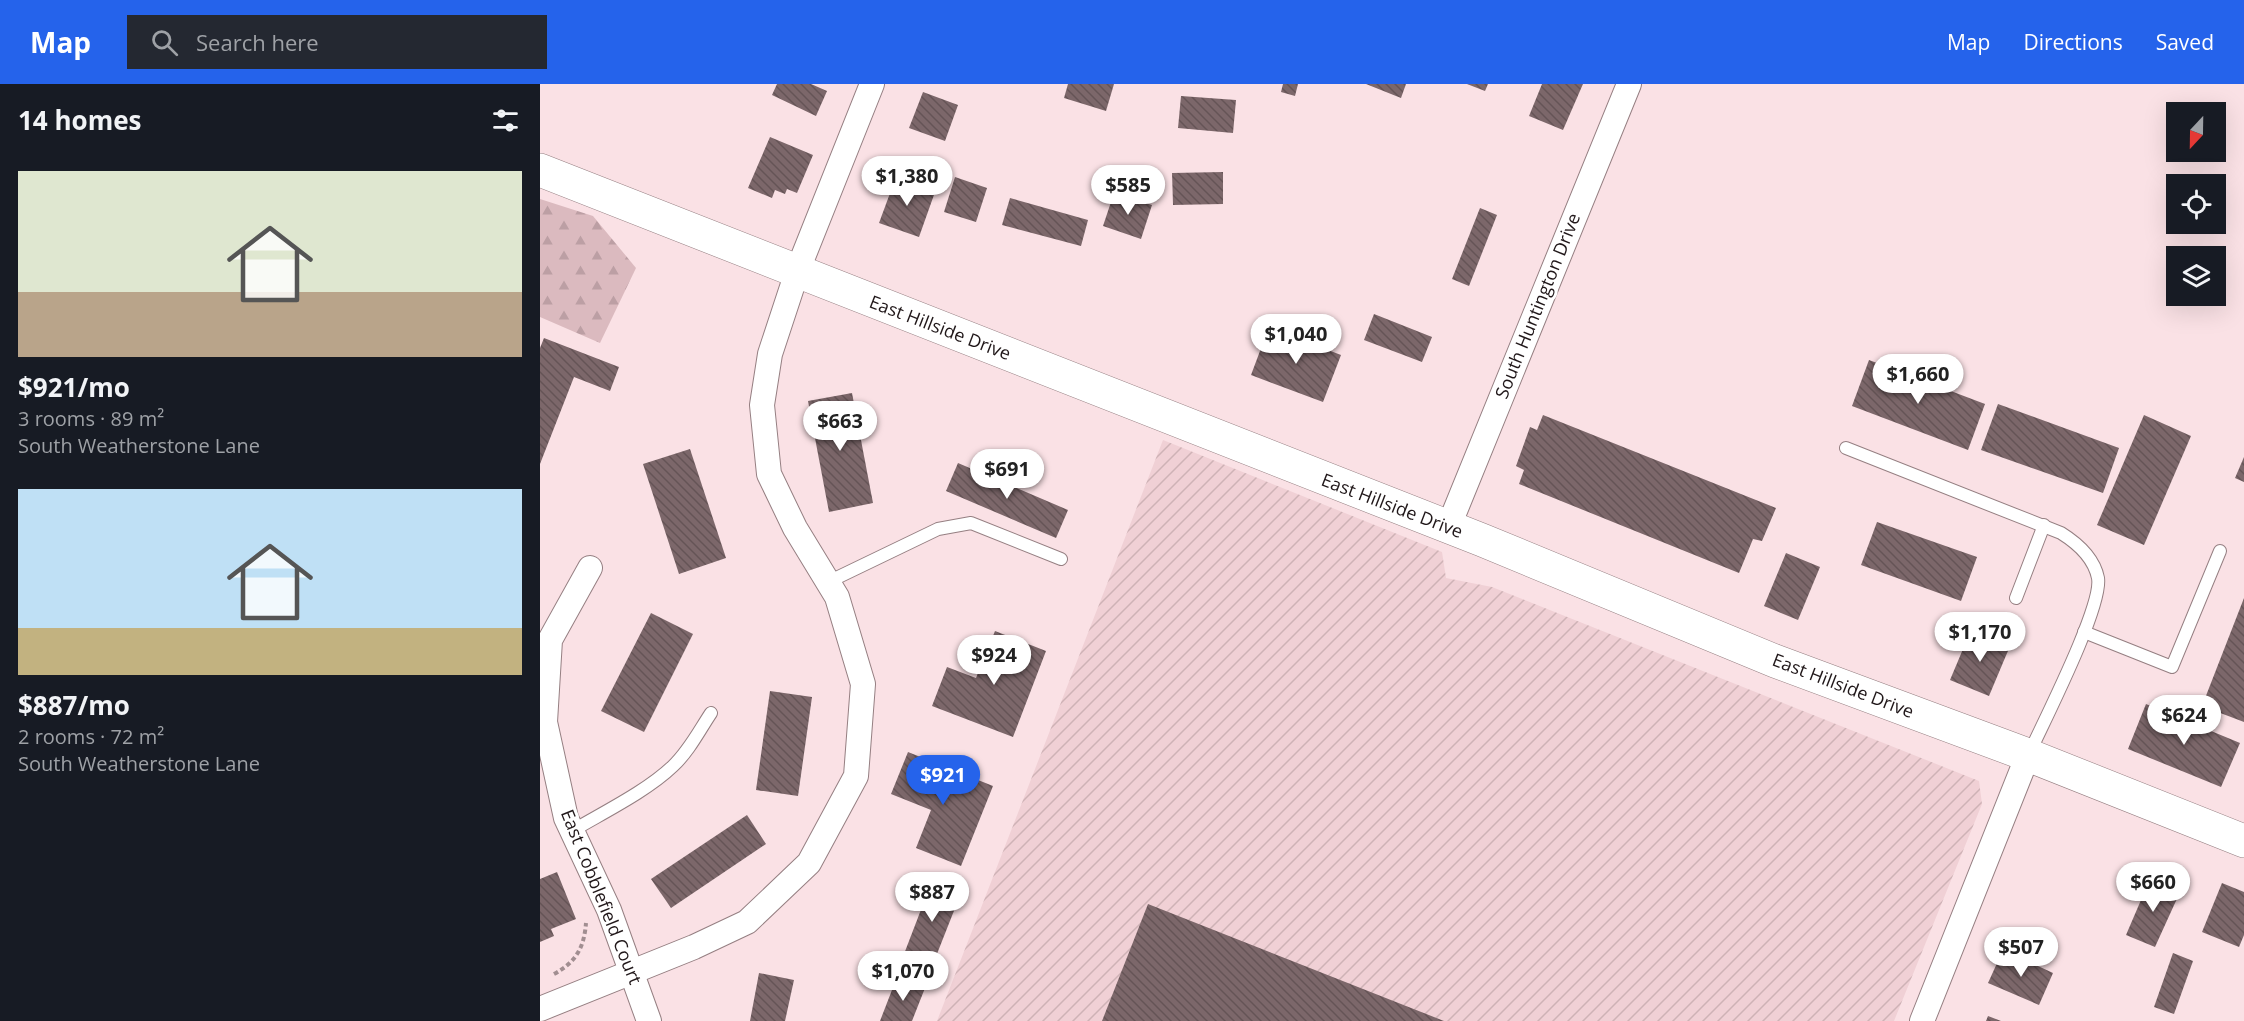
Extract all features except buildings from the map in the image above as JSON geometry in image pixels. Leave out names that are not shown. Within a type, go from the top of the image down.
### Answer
[{"type":"main road","name":"East Hillside Drive","points":[[540,170],[1493,544],[1775,661],[2028,755],[2244,841]]},
{"type":"street","points":[[540,1009],[694,947],[747,922],[809,862],[856,776],[863,684],[837,597],[795,528],[769,474],[762,405],[770,354],[797,272],[872,84]]},
{"type":"street","name":"South Huntington Drive","points":[[1448,528],[1629,84]]},
{"type":"street","name":"East Cobblefield Court","points":[[590,568],[550,640],[545,722],[566,818],[609,910],[649,1021]]},
{"type":"street","points":[[1922,1021],[2028,755]]},
{"type":"lane","points":[[1846,448],[2061,533],[2079,546],[2093,566],[2098,580],[2084,632],[2028,755]]},
{"type":"lane","points":[[828,582],[938,529],[971,523],[1061,559]]},
{"type":"lane","points":[[2016,598],[2044,525]]},
{"type":"lane","points":[[2084,632],[2172,667],[2220,551]]},
{"type":"lane","points":[[572,831],[631,796],[673,766],[692,743],[711,713]]},
{"type":"path","points":[[550,976],[570,965],[585,939],[586,921],[609,910]]},
{"type":"shaded area","points":[[1163,440],[1442,552],[1446,578],[1492,587],[1979,781],[1982,804],[1894,1021],[937,1021]]},
{"type":"green space","points":[[540,199],[593,216],[636,268],[600,343],[540,317]]}]
